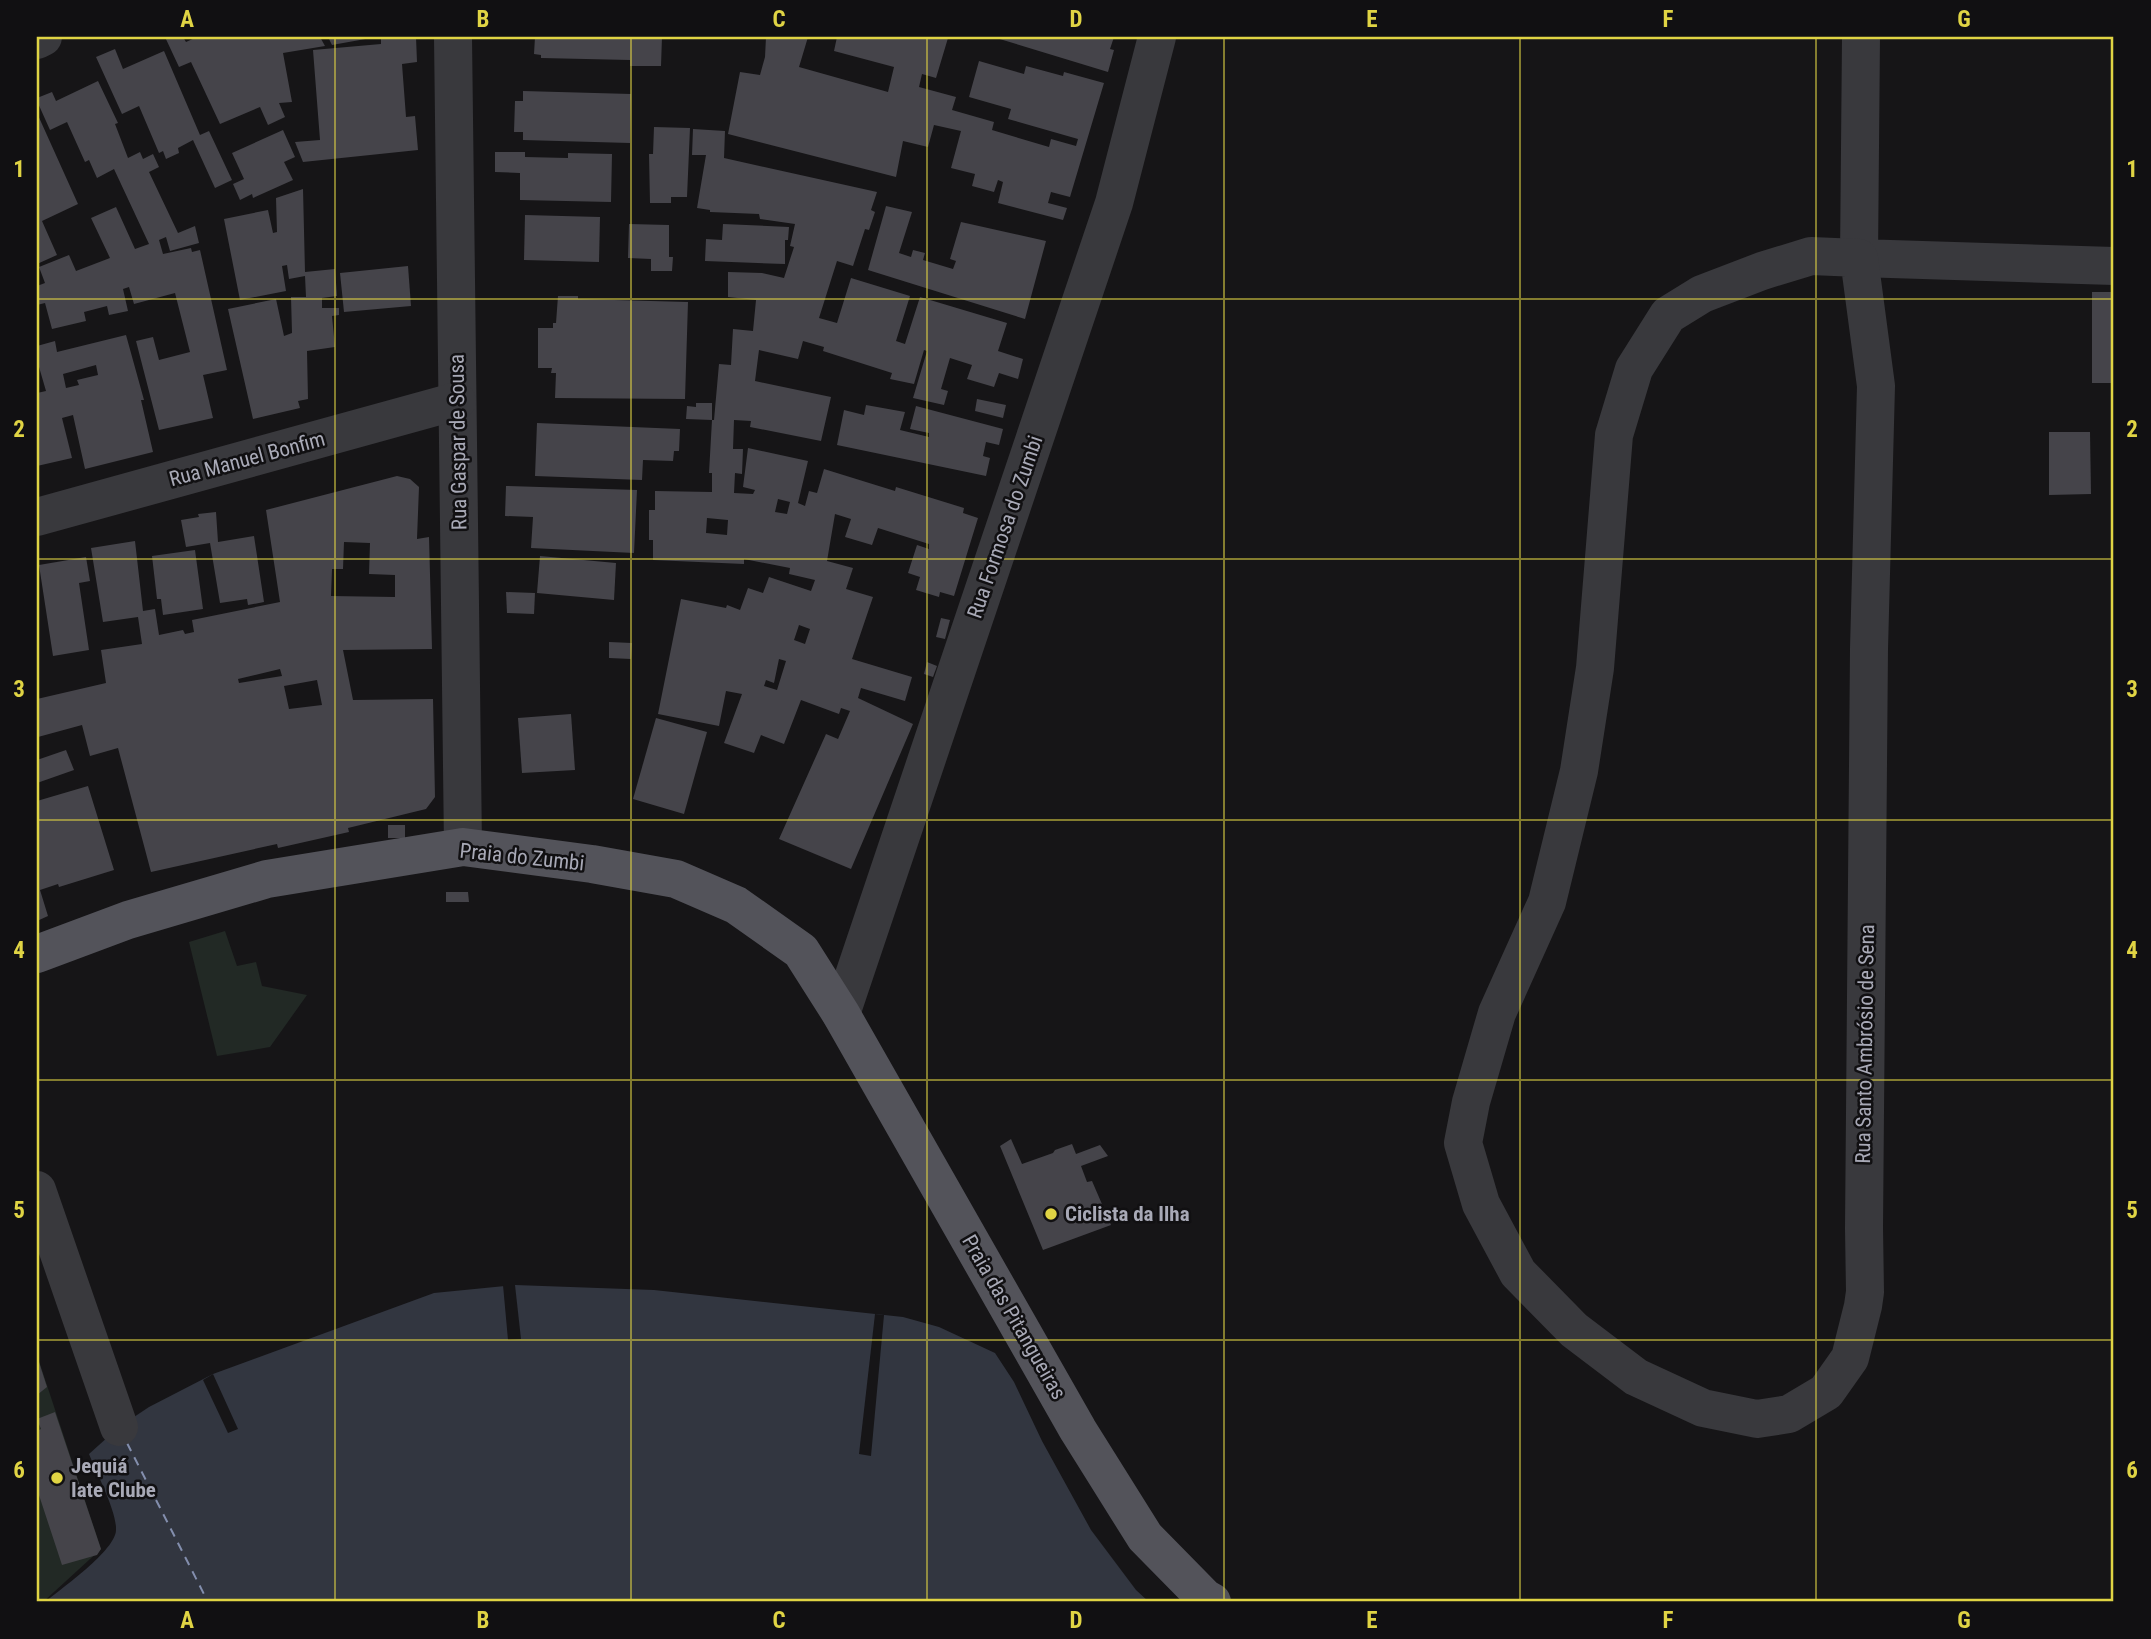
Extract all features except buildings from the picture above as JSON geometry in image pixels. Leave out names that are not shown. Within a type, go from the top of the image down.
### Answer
[{"type":"main road","name":"Praia do Zumbi","points":[[37,954],[128,920],[267,879],[463,846],[676,879],[736,905],[801,951],[841,1014]]},
{"type":"main road","name":"Praia das Pitangueiras","points":[[841,1014],[1078,1430],[1145,1536],[1212,1602]]},
{"type":"street","points":[[37,40],[43,37]]},
{"type":"street","name":"Rua Gaspar de Sousa","points":[[453,37],[463,846]]},
{"type":"street","name":"Rua Formosa do Zumbi","points":[[841,1014],[1115,202],[1157,37]]},
{"type":"street","points":[[1859,258],[1861,37]]},
{"type":"street","name":"Rua Santo Ambrósio de Sena","points":[[1859,258],[1876,386],[1869,663],[1864,1228],[1866,1292],[1850,1358],[1826,1392],[1788,1414],[1756,1419],[1703,1408],[1636,1377],[1574,1330],[1518,1273],[1481,1204],[1463,1143],[1471,1102],[1497,1013],[1547,902],[1579,771],[1595,668],[1614,435],[1634,369],[1668,315],[1702,294],[1762,271],[1811,257],[1859,258],[2114,266]]},
{"type":"street","name":"Rua Manuel Bonfim","points":[[37,517],[457,401]]},
{"type":"street","points":[[37,1190],[119,1427]]},
{"type":"shaded area","points":[[225,931],[237,966],[256,962],[262,986],[307,995],[270,1047],[217,1056],[189,942]]},
{"type":"shaded area","points":[[515,1285],[654,1290],[903,1317],[939,1327],[995,1353],[1014,1382],[1042,1441],[1091,1530],[1136,1590],[1149,1602],[45,1602],[98,1558],[114,1538],[116,1530],[113,1513],[89,1454],[119,1427],[149,1407],[213,1374],[434,1293]]},
{"type":"shaded area","name":"Jequiá Iate Clube","points":[[37,1355],[101,1549],[43,1602],[37,1602]]},
{"type":"pier","points":[[503,1285],[515,1285],[521,1339],[508,1340]]},
{"type":"pier","points":[[875,1314],[884,1315],[871,1456],[859,1454]]},
{"type":"pier","points":[[213,1374],[238,1429],[228,1433],[203,1380]]},
{"type":"ferry route","points":[[127,1443],[208,1602]]},
{"type":"place","name":"Ciclista da Ilha","points":[[1051,1214]]},
{"type":"place","name":"Jequiá Iate Clube","points":[[57,1478]]}]
